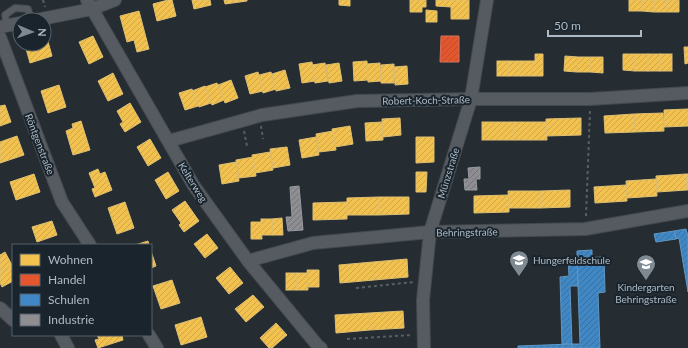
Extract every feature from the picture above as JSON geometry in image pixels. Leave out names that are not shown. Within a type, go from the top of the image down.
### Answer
[{"type":"street","points":[[52,15],[89,4],[115,0]]},
{"type":"street","name":"Münzstraße","points":[[424,348],[423,300],[430,232],[471,99],[487,0]]},
{"type":"street","name":"Kelterweg","points":[[89,4],[194,186],[248,262],[321,348]]},
{"type":"street","name":"Röntgenstraße","points":[[0,37],[62,202],[89,244]]},
{"type":"street","name":"Robert-Koch-Straße","points":[[169,141],[262,115],[350,102],[471,99],[590,99],[688,93]]},
{"type":"street","name":"Behringstraße","points":[[248,262],[313,243],[430,232],[585,229],[688,211]]},
{"type":"street","points":[[0,308],[12,319]]},
{"type":"street","points":[[62,336],[68,348]]},
{"type":"street","points":[[150,336],[157,348]]},
{"type":"lane","points":[[3,27],[5,15],[15,8],[28,9],[29,12]]},
{"type":"path","points":[[585,229],[590,99]]},
{"type":"path","points":[[356,288],[425,281]]},
{"type":"path","points":[[347,339],[423,334]]},
{"type":"building: Wohnen","points":[[172,0],[176,16],[157,21],[153,4]]},
{"type":"building: Wohnen","points":[[192,0],[210,0],[211,5],[194,9]]},
{"type":"building: Wohnen","points":[[224,0],[247,0],[247,1],[225,4]]},
{"type":"building: Wohnen","points":[[339,0],[350,0],[350,6],[339,5]]},
{"type":"building: Wohnen","points":[[410,0],[426,0],[426,7],[422,7],[422,12],[410,12]]},
{"type":"building: Wohnen","points":[[436,0],[469,0],[469,19],[451,19],[451,7],[436,6]]},
{"type":"building: Wohnen","points":[[629,0],[642,0],[642,11],[629,11]]},
{"type":"building: Wohnen","points":[[642,0],[654,0],[654,12],[642,11]]},
{"type":"building: Wohnen","points":[[654,0],[667,0],[666,12],[654,12]]},
{"type":"building: Wohnen","points":[[667,0],[679,0],[679,12],[666,12]]},
{"type":"building: Wohnen","points":[[426,10],[437,11],[437,22],[426,22]]},
{"type":"building: Wohnen","points":[[139,11],[149,49],[137,52],[134,40],[127,42],[120,16]]},
{"type":"building: Wohnen","points":[[93,36],[103,57],[89,64],[79,42]]},
{"type":"building: Wohnen","points":[[684,47],[688,47],[688,63],[685,64]]},
{"type":"building: Wohnen","points":[[27,52],[51,52],[52,56],[30,63]]},
{"type":"building: Wohnen","points":[[535,54],[543,54],[543,76],[531,76],[532,61],[535,61]]},
{"type":"building: Wohnen","points":[[623,54],[635,54],[635,71],[623,70]]},
{"type":"building: Wohnen","points":[[635,54],[648,54],[648,71],[635,71]]},
{"type":"building: Wohnen","points":[[648,54],[660,54],[660,71],[648,71]]},
{"type":"building: Wohnen","points":[[660,54],[672,54],[672,71],[660,71]]},
{"type":"building: Wohnen","points":[[565,56],[578,57],[577,72],[564,71]]},
{"type":"building: Wohnen","points":[[578,57],[590,57],[590,72],[577,72]]},
{"type":"building: Wohnen","points":[[590,57],[603,57],[603,73],[590,72]]},
{"type":"building: Wohnen","points":[[367,61],[368,80],[354,81],[353,62]]},
{"type":"building: Wohnen","points":[[497,61],[508,61],[508,76],[497,76]]},
{"type":"building: Wohnen","points":[[508,61],[520,61],[520,76],[508,76]]},
{"type":"building: Wohnen","points":[[520,61],[532,61],[531,76],[520,76]]},
{"type":"building: Wohnen","points":[[312,62],[315,81],[302,83],[299,64]]},
{"type":"building: Wohnen","points":[[325,63],[328,81],[315,83],[312,65]]},
{"type":"building: Wohnen","points":[[339,63],[342,81],[329,83],[326,65]]},
{"type":"building: Wohnen","points":[[380,63],[381,81],[368,82],[367,64]]},
{"type":"building: Wohnen","points":[[394,64],[394,83],[381,83],[381,65]]},
{"type":"building: Wohnen","points":[[407,66],[408,84],[395,85],[394,67]]},
{"type":"building: Wohnen","points":[[285,70],[290,88],[276,91],[272,74]]},
{"type":"building: Wohnen","points":[[258,72],[263,91],[250,94],[245,76]]},
{"type":"building: Wohnen","points":[[271,72],[276,89],[263,93],[259,75]]},
{"type":"building: Wohnen","points":[[113,73],[123,94],[108,101],[98,81]]},
{"type":"building: Wohnen","points":[[231,80],[238,98],[225,103],[218,85]]},
{"type":"building: Wohnen","points":[[217,83],[224,100],[212,105],[205,87]]},
{"type":"building: Wohnen","points":[[59,85],[66,107],[48,113],[41,91]]},
{"type":"building: Wohnen","points":[[205,86],[211,103],[199,107],[192,91]]},
{"type":"building: Wohnen","points":[[192,89],[198,106],[185,110],[179,93]]},
{"type":"building: Wohnen","points":[[130,103],[141,122],[125,132],[120,124],[123,122],[117,111]]},
{"type":"building: Wohnen","points":[[5,105],[11,122],[0,126],[0,106]]},
{"type":"building: Wohnen","points":[[688,109],[688,126],[664,127],[664,110]]},
{"type":"building: Wohnen","points":[[663,113],[664,131],[635,132],[634,114]]},
{"type":"building: Wohnen","points":[[634,114],[635,132],[605,133],[604,116]]},
{"type":"building: Wohnen","points":[[400,118],[401,135],[383,137],[382,119]]},
{"type":"building: Wohnen","points":[[581,118],[581,135],[546,136],[546,119]]},
{"type":"building: Wohnen","points":[[81,121],[90,150],[73,155],[66,131],[73,128],[72,124]]},
{"type":"building: Wohnen","points":[[382,122],[383,140],[366,141],[365,123]]},
{"type":"building: Wohnen","points":[[482,122],[514,122],[514,140],[482,140]]},
{"type":"building: Wohnen","points":[[514,122],[546,122],[547,140],[514,140]]},
{"type":"building: Wohnen","points":[[350,126],[353,144],[335,147],[332,129]]},
{"type":"building: Wohnen","points":[[333,131],[336,150],[319,152],[316,134]]},
{"type":"building: Wohnen","points":[[17,136],[24,155],[0,163],[0,142]]},
{"type":"building: Wohnen","points":[[316,137],[319,155],[302,158],[299,140]]},
{"type":"building: Wohnen","points":[[416,137],[434,137],[434,162],[416,163]]},
{"type":"building: Wohnen","points":[[150,139],[161,158],[148,166],[137,147]]},
{"type":"building: Wohnen","points":[[287,147],[290,165],[273,168],[270,149]]},
{"type":"building: Wohnen","points":[[270,152],[273,170],[255,173],[252,155]]},
{"type":"building: Wohnen","points":[[253,157],[256,176],[239,178],[236,160]]},
{"type":"building: Wohnen","points":[[236,162],[239,181],[222,184],[219,165]]},
{"type":"building: Wohnen","points":[[98,169],[100,174],[105,172],[112,190],[95,197],[92,189],[95,188],[89,173]]},
{"type":"building: Wohnen","points":[[168,172],[179,191],[166,199],[155,180]]},
{"type":"building: Wohnen","points":[[416,172],[427,172],[426,192],[416,192]]},
{"type":"building: Wohnen","points":[[34,174],[40,192],[16,200],[10,182]]},
{"type":"building: Wohnen","points":[[686,174],[688,174],[688,190],[687,190]]},
{"type":"building: Wohnen","points":[[686,174],[687,190],[657,192],[656,176]]},
{"type":"building: Wohnen","points":[[656,179],[657,196],[627,198],[626,181]]},
{"type":"building: Wohnen","points":[[626,185],[627,201],[595,203],[594,187]]},
{"type":"building: Wohnen","points":[[570,190],[570,207],[540,208],[540,191]]},
{"type":"building: Wohnen","points":[[508,191],[540,191],[540,208],[509,208]]},
{"type":"building: Wohnen","points":[[509,195],[509,212],[474,213],[474,196]]},
{"type":"building: Wohnen","points":[[379,197],[409,197],[409,214],[379,215]]},
{"type":"building: Wohnen","points":[[379,197],[379,215],[347,215],[347,198]]},
{"type":"building: Wohnen","points":[[185,201],[199,221],[184,232],[179,225],[181,223],[172,210]]},
{"type":"building: Wohnen","points":[[125,202],[134,228],[117,234],[108,208]]},
{"type":"building: Wohnen","points":[[347,202],[347,219],[313,220],[313,203]]},
{"type":"building: Wohnen","points":[[282,218],[283,235],[272,235],[272,219]]},
{"type":"building: Wohnen","points":[[261,219],[272,219],[272,235],[261,235]]},
{"type":"building: Wohnen","points":[[52,221],[57,235],[37,242],[32,227]]},
{"type":"building: Wohnen","points":[[251,222],[261,222],[262,239],[251,239]]},
{"type":"building: Wohnen","points":[[207,234],[218,248],[205,258],[194,244]]},
{"type":"building: Wohnen","points":[[148,241],[149,244],[138,244]]},
{"type":"building: Wohnen","points":[[5,252],[12,265],[0,272],[0,255]]},
{"type":"building: Wohnen","points":[[152,254],[156,266],[152,268]]},
{"type":"building: Wohnen","points":[[407,259],[408,277],[374,280],[373,262]]},
{"type":"building: Wohnen","points":[[373,262],[374,280],[340,283],[339,265]]},
{"type":"building: Wohnen","points":[[12,265],[12,282],[2,287],[0,283],[0,272]]},
{"type":"building: Wohnen","points":[[230,267],[243,283],[229,294],[216,278]]},
{"type":"building: Wohnen","points":[[307,270],[319,270],[319,287],[308,287]]},
{"type":"building: Wohnen","points":[[286,273],[297,273],[297,290],[286,290]]},
{"type":"building: Wohnen","points":[[297,273],[307,273],[308,290],[297,290]]},
{"type":"building: Wohnen","points":[[172,280],[180,303],[161,309],[153,286]]},
{"type":"building: Wohnen","points":[[253,295],[264,307],[246,322],[235,309]]},
{"type":"building: Wohnen","points":[[403,311],[404,328],[370,330],[369,313]]},
{"type":"building: Wohnen","points":[[369,313],[370,330],[336,333],[335,315]]},
{"type":"building: Wohnen","points":[[201,317],[207,337],[181,345],[175,325]]},
{"type":"building: Wohnen","points":[[276,323],[287,335],[272,348],[269,348],[260,338]]},
{"type":"building: Wohnen","points":[[98,336],[122,336],[123,340],[98,348],[95,340],[99,339]]},
{"type":"building: Handel","points":[[441,36],[459,36],[459,62],[440,62]]},
{"type":"building: Schulen","points":[[686,229],[688,236],[688,292],[679,238],[676,239],[674,231]]},
{"type":"building: Schulen","points":[[674,231],[676,239],[656,242],[654,234]]},
{"type":"building: Schulen","points":[[592,250],[592,258],[577,258],[577,251]]},
{"type":"building: Schulen","points":[[604,257],[605,292],[598,293],[600,348],[572,348],[572,344],[580,344],[577,258]]},
{"type":"building: Schulen","points":[[577,258],[578,286],[570,286],[572,344],[562,344],[560,277],[569,276],[568,259]]},
{"type":"building: Schulen","points":[[572,344],[572,348],[518,348],[518,346]]},
{"type":"building: Industrie","points":[[480,167],[480,179],[476,179],[477,190],[465,190],[464,179],[469,179],[468,168]]},
{"type":"building: Industrie","points":[[299,186],[303,230],[288,231],[286,217],[292,217],[290,187]]},
{"type":"place","name":"Hungerfeldschule","points":[[519,277]]},
{"type":"place","name":"Kindergarten Behringstraße","points":[[646,281]]}]
